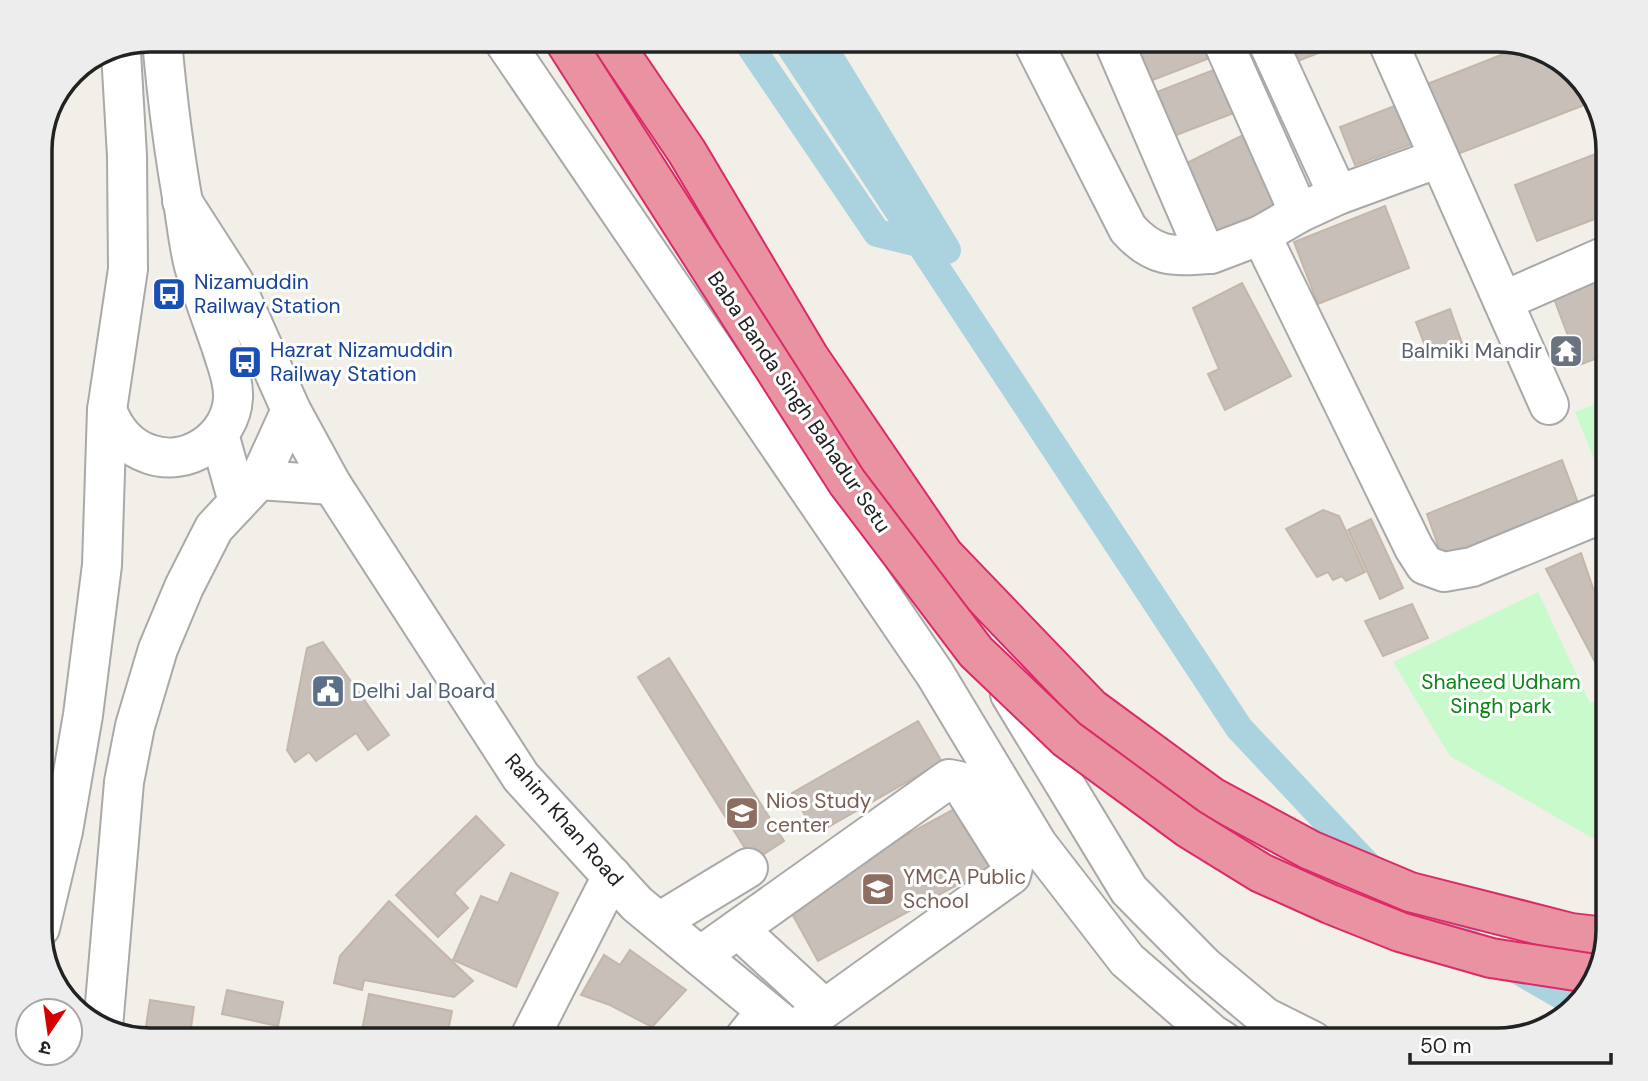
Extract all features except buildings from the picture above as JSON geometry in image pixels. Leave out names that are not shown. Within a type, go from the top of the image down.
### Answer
[{"type":"highway","name":"Baba Banda Singh Bahadur Setu","points":[[572,52],[848,482],[976,652],[1068,739],[1188,828],[1261,873],[1401,932],[1491,958],[1586,973]]},
{"type":"highway","name":"Baba Banda Singh Bahadur Setu","points":[[619,52],[687,152],[808,357],[944,555],[1091,708],[1212,797],[1310,850],[1410,892],[1571,933],[1596,936]]},
{"type":"street","points":[[107,410],[121,436],[137,449],[156,456],[176,457],[195,452],[219,434],[232,407],[233,387],[194,264],[182,201],[163,52]]},
{"type":"street","points":[[511,52],[935,674],[1038,845],[1127,960],[1205,1028]]},
{"type":"street","points":[[607,52],[650,117],[872,480],[1035,733],[1129,890],[1203,966],[1265,1017],[1287,1028]]},
{"type":"street","points":[[1038,52],[1128,229],[1141,244],[1157,252],[1177,256],[1208,254],[1261,235],[1338,195],[1439,158]]},
{"type":"street","points":[[1118,52],[1208,254]]},
{"type":"street","points":[[1227,52],[1299,213]]},
{"type":"street","points":[[1272,52],[1338,195]]},
{"type":"street","points":[[1392,52],[1549,405]]},
{"type":"street","points":[[53,873],[83,715],[102,565],[107,410],[128,269],[127,156],[121,57]]},
{"type":"street","name":"Rahim Khan Road","points":[[182,201],[234,282],[291,410],[332,485],[521,777],[637,904],[787,1028]]},
{"type":"street","points":[[1261,235],[1414,548],[1425,565],[1444,572],[1472,568],[1596,516]]},
{"type":"street","points":[[1503,302],[1596,260]]},
{"type":"street","points":[[104,1016],[124,782],[135,726],[158,649],[184,587],[214,528],[248,491],[291,410]]},
{"type":"street","points":[[219,434],[248,491]]},
{"type":"street","points":[[248,491],[332,485]]},
{"type":"street","points":[[83,715],[124,782]]},
{"type":"street","points":[[700,956],[949,779],[959,781],[1013,867],[1011,875],[824,1008],[787,1028]]},
{"type":"street","points":[[659,922],[748,868]]},
{"type":"street","points":[[534,1028],[612,876]]},
{"type":"street","points":[[738,929],[824,1008]]},
{"type":"green space","points":[[1596,404],[1596,464],[1575,412]]},
{"type":"green space","name":"Shaheed Udham Singh park","points":[[1538,592],[1590,703],[1596,700],[1596,840],[1450,756],[1393,662]]},
{"type":"waterway","points":[[754,52],[877,233],[947,250],[826,52]]},
{"type":"waterway","points":[[794,52],[1239,728],[1404,904],[1468,941]]},
{"type":"waterway","points":[[1512,967],[1567,999]]},
{"type":"place","name":"Nizamuddin Railway Station","points":[[169,294]]},
{"type":"place","name":"Balmiki Mandir","points":[[1566,351]]},
{"type":"place","name":"Hazrat Nizamuddin Railway Station","points":[[245,362]]},
{"type":"place","name":"Delhi Jal Board","points":[[328,691]]},
{"type":"place","name":"Nios Study center","points":[[742,813]]},
{"type":"place","name":"YMCA Public School","points":[[878,889]]}]
